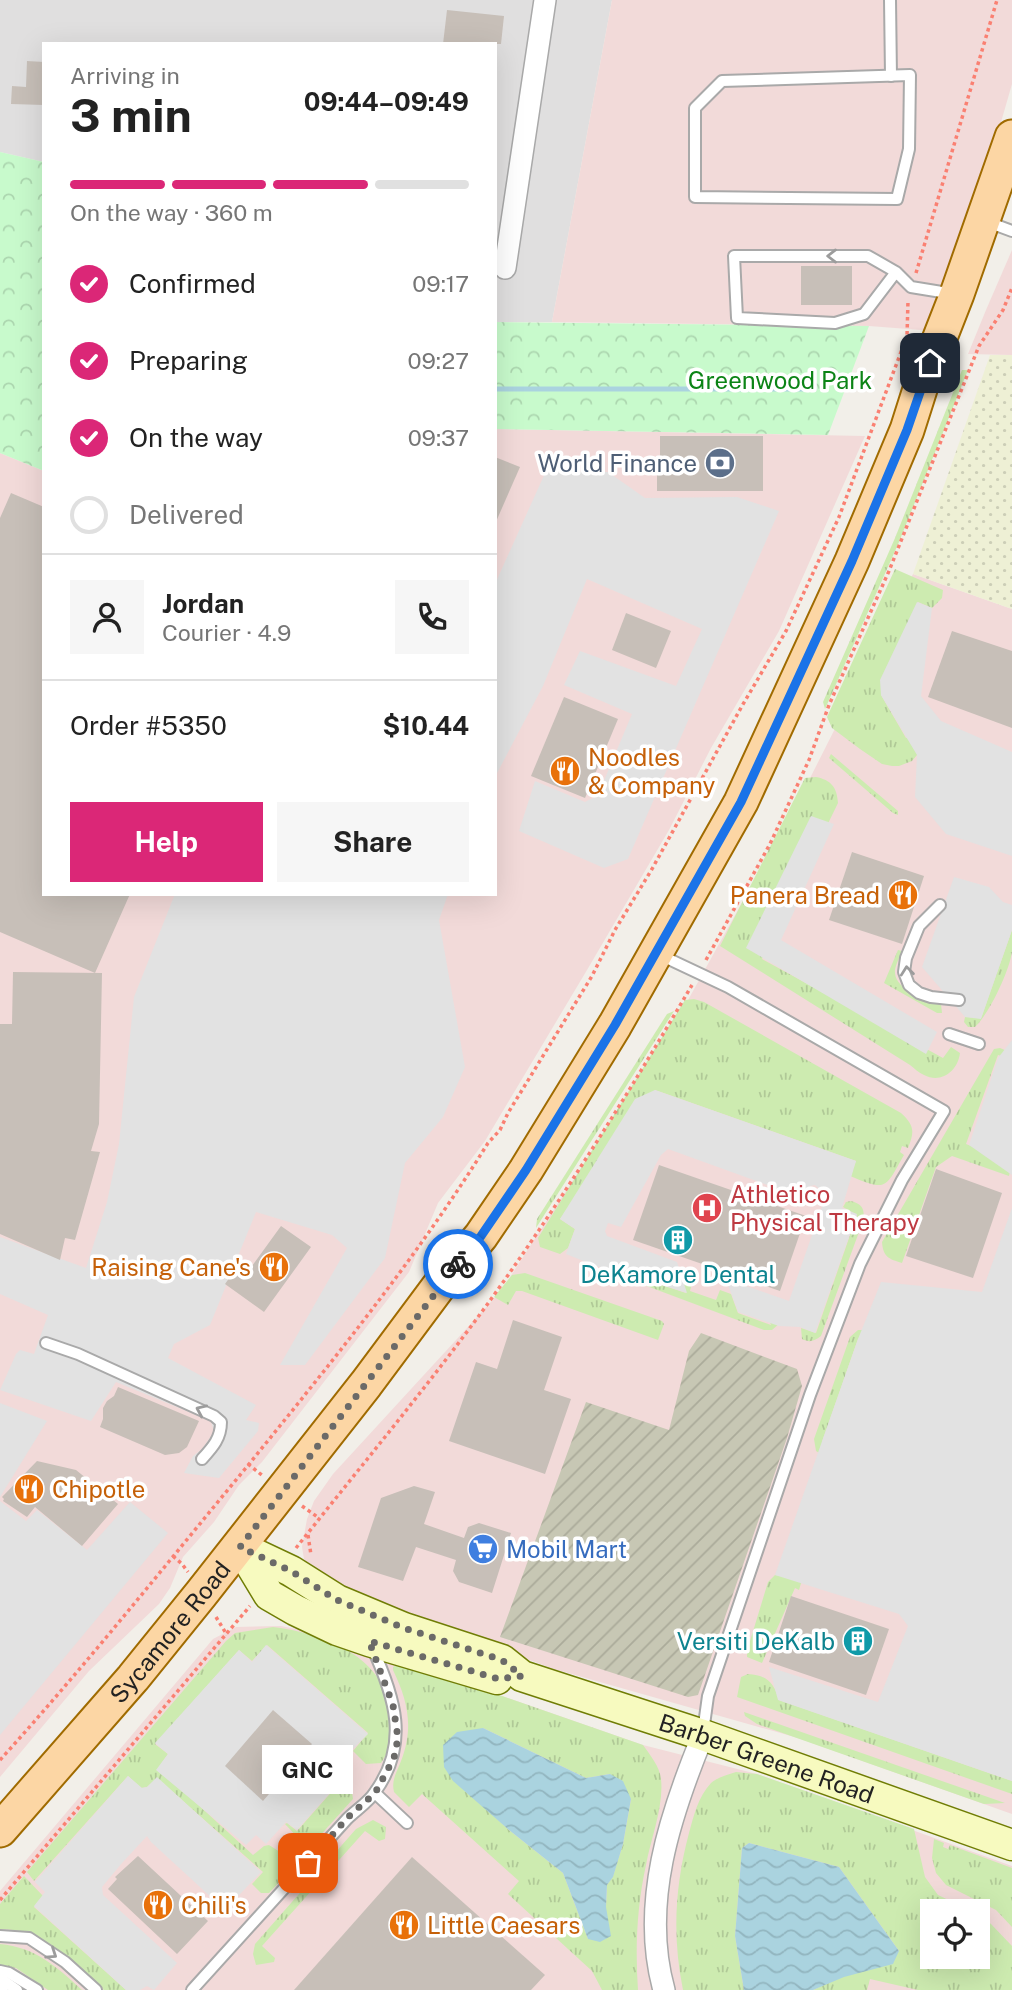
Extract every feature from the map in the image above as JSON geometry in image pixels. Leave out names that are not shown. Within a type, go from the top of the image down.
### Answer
[{"type":"main road","name":"Sycamore Road","points":[[12,1812],[133,1678],[240,1547],[439,1286],[481,1236],[526,1170],[615,1025],[741,802],[852,561],[907,430],[957,294],[998,225],[1012,137]]},
{"type":"main road","name":"Barber Greene Road","points":[[240,1547],[270,1595],[337,1630],[499,1679],[522,1676]]},
{"type":"main road","name":"Barber Greene Road","points":[[240,1547],[291,1571],[337,1600],[404,1628],[502,1660],[522,1676],[702,1735],[1012,1845]]},
{"type":"street","points":[[505,268],[545,0]]},
{"type":"street","points":[[664,1990],[658,1962],[654,1909],[662,1860],[680,1790],[702,1735]]},
{"type":"lane","points":[[890,0],[891,76]]},
{"type":"lane","points":[[910,75],[909,149],[897,199],[695,197],[695,108],[722,81],[891,76],[910,75]]},
{"type":"lane","points":[[896,272],[864,314],[835,323],[737,318],[734,256],[868,256],[896,272],[911,287],[957,294]]},
{"type":"lane","points":[[940,905],[919,926],[906,958],[904,972],[909,985],[919,993],[959,1000]]},
{"type":"lane","points":[[656,953],[728,988],[944,1111],[902,1180],[871,1241],[822,1363],[708,1696],[702,1735]]},
{"type":"lane","points":[[948,1034],[979,1044]]},
{"type":"lane","points":[[46,1343],[78,1354],[214,1416],[222,1422],[221,1431],[216,1444],[202,1459]]},
{"type":"lane","points":[[192,1990],[347,1818],[375,1793],[394,1758],[398,1738],[393,1705],[369,1641]]},
{"type":"lane","points":[[375,1793],[407,1823]]},
{"type":"lane","points":[[0,1936],[29,1938],[65,1962],[96,1990]]},
{"type":"lane","points":[[0,1971],[9,1973],[37,1990]]},
{"type":"lane","points":[[0,1978],[17,1990]]},
{"type":"path","points":[[0,1760],[299,1404],[396,1277],[488,1143],[500,1130],[592,976],[615,930],[786,631],[839,517],[907,336],[906,312],[911,287],[997,0]]},
{"type":"shaded area","points":[[0,0],[612,0],[552,322],[497,322],[497,42],[42,42],[42,162],[0,152]]},
{"type":"shaded area","points":[[612,0],[1012,0],[1012,84],[967,240],[934,331],[869,326],[552,322]]},
{"type":"shaded area","points":[[1012,250],[1012,355],[968,354],[986,310]]},
{"type":"shaded area","points":[[990,355],[1012,355],[1012,609],[913,574]]},
{"type":"shaded area","points":[[497,429],[865,436],[779,631],[711,748],[669,830],[587,970],[485,1141],[438,1203],[409,1272],[262,1462],[239,1485],[214,1522],[183,1557],[170,1588],[159,1604],[89,1671],[0,1777],[0,453],[42,470],[42,896],[497,896]]},
{"type":"shaded area","points":[[546,471],[608,472],[645,498],[737,497],[779,511],[628,859],[604,868],[519,831],[535,781],[585,802],[598,795],[632,714],[564,685],[580,651],[676,686],[702,629],[587,579],[543,686],[497,773],[497,580]]},
{"type":"shaded area","points":[[913,574],[1012,609],[1012,1814],[798,1738],[554,1669],[328,1586],[304,1559],[302,1547],[307,1519],[314,1501],[333,1474],[501,1291],[677,1020],[801,796]]},
{"type":"shaded area","points":[[917,602],[932,608],[921,696],[941,721],[1012,752],[1012,856],[946,834],[915,797],[917,755],[881,695],[880,680]]},
{"type":"shaded area","points":[[811,816],[834,824],[781,940],[937,1032],[926,1054],[746,948]]},
{"type":"shaded area","points":[[954,877],[989,887],[1003,902],[1012,905],[1012,930],[981,1019],[965,1017],[922,967]]},
{"type":"shaded area","points":[[174,896],[447,896],[439,920],[465,1067],[443,1117],[405,1163],[385,1258],[305,1365],[280,1365],[347,1248],[332,1235],[256,1212],[210,1325],[174,1344],[168,1358],[256,1405],[246,1420],[259,1423],[258,1431],[219,1478],[184,1473],[193,1456],[202,1449],[214,1432],[211,1421],[116,1382],[91,1421],[0,1390],[16,1354],[20,1350],[34,1354],[48,1315],[0,1294],[0,1237],[86,1268],[107,1202],[119,1144],[134,997]]},
{"type":"shaded area","points":[[1012,1040],[1012,1175],[969,1145],[998,1058]]},
{"type":"shaded area","points":[[655,1090],[856,1161],[842,1208],[857,1214],[815,1333],[800,1327],[779,1326],[738,1312],[726,1279],[789,1301],[826,1195],[815,1185],[810,1186],[806,1199],[668,1149],[661,1155],[621,1227],[608,1223],[605,1231],[607,1236],[677,1262],[687,1293],[596,1266],[566,1254],[575,1229],[560,1219],[635,1099]]},
{"type":"shaded area","points":[[1012,1208],[1012,1781],[778,1700],[769,1667],[878,1702],[908,1626],[899,1614],[775,1575],[858,1339],[881,1282],[982,1292]]},
{"type":"shaded area","points":[[701,1333],[797,1369],[802,1386],[787,1438],[698,1695],[688,1697],[500,1637],[586,1402],[669,1430],[689,1351]]},
{"type":"shaded area","points":[[0,1403],[47,1421],[0,1497]]},
{"type":"shaded area","points":[[0,1501],[26,1521],[37,1510],[87,1550],[130,1502],[168,1533],[0,1735]]},
{"type":"shaded area","points":[[281,1626],[315,1633],[397,1665],[453,1679],[643,1745],[757,1774],[1012,1866],[1012,1990],[0,1990],[0,1891],[213,1639],[236,1627]]},
{"type":"shaded area","points":[[266,1645],[368,1734],[332,1769],[342,1779],[297,1830],[286,1822],[266,1844],[256,1835],[246,1845],[156,1770],[168,1754],[155,1743],[239,1650],[252,1662]]},
{"type":"shaded area","points":[[128,1776],[142,1788],[147,1787],[157,1777],[261,1872],[225,1910],[147,1836],[122,1863],[102,1887],[103,1895],[177,1963],[154,1990],[147,1986],[140,1990],[126,1990],[34,1906],[45,1892],[35,1882]]},
{"type":"green space","points":[[0,152],[42,162],[42,470],[0,453]]},
{"type":"green space","name":"Greenwood Park","points":[[497,322],[869,326],[828,435],[497,429]]},
{"type":"green space","points":[[962,370],[968,370],[899,542],[825,709],[823,702],[895,538]]},
{"type":"green space","points":[[895,569],[943,590],[942,598],[932,608],[918,602],[881,695],[906,738],[918,732],[917,755],[912,761],[899,766],[882,764],[832,728],[827,717]]},
{"type":"green space","points":[[831,754],[898,811],[898,815],[829,758]]},
{"type":"green space","points":[[816,777],[832,785],[838,803],[762,959],[943,1058],[951,1047],[960,1053],[959,1059],[952,1070],[942,1077],[922,1074],[720,946],[805,778]]},
{"type":"green space","points":[[1012,930],[1012,952],[1003,981],[980,1021],[975,1027],[968,1027],[964,1022],[965,1017],[981,1018]]},
{"type":"green space","points":[[898,950],[902,951],[895,973],[901,985],[928,1001],[941,1004],[942,1013],[937,1013],[884,983]]},
{"type":"green space","points":[[685,1000],[704,1002],[901,1113],[911,1125],[912,1137],[908,1148],[902,1146],[900,1152],[904,1155],[893,1174],[884,1184],[862,1181],[850,1176],[856,1161],[655,1090],[560,1219],[575,1229],[568,1248],[560,1254],[540,1247],[538,1238]]},
{"type":"green space","points":[[674,1011],[536,1228],[537,1219],[667,1014]]},
{"type":"green space","points":[[994,1049],[1007,1051],[1005,1057],[998,1055],[966,1144],[1012,1162],[1009,1176],[952,1156],[936,1167],[902,1263],[890,1259],[885,1254],[882,1242]]},
{"type":"green space","points":[[851,1201],[862,1208],[863,1221],[821,1336],[812,1341],[802,1339],[801,1328],[816,1333],[857,1215],[843,1207],[846,1202]]},
{"type":"green space","points":[[615,1252],[625,1273],[686,1293],[682,1278],[693,1279],[690,1291],[716,1300],[720,1290],[731,1294],[738,1313],[771,1325],[765,1308],[780,1323],[772,1330],[764,1330],[604,1270],[602,1266]]},
{"type":"green space","points":[[525,1273],[662,1321],[664,1324],[658,1340],[522,1291],[516,1291],[508,1305],[494,1297],[512,1275]]},
{"type":"green space","points":[[858,1330],[865,1330],[858,1339],[822,1442],[824,1456],[816,1451],[814,1439],[850,1337]]},
{"type":"green space","points":[[775,1575],[802,1580],[799,1590],[795,1588],[762,1663],[747,1657],[747,1651],[768,1582]]},
{"type":"green space","points":[[273,1627],[306,1633],[339,1646],[368,1666],[379,1679],[388,1699],[392,1722],[389,1747],[381,1763],[366,1764],[353,1751],[368,1733],[267,1645],[252,1661],[239,1650],[155,1744],[168,1754],[157,1770],[253,1855],[269,1845],[280,1852],[287,1874],[269,1893],[261,1893],[252,1884],[263,1872],[157,1778],[147,1787],[141,1788],[128,1776],[34,1881],[27,1872],[226,1641],[235,1633]]},
{"type":"green space","points":[[397,1665],[453,1679],[643,1745],[659,1770],[661,1789],[639,1911],[638,1990],[602,1990],[592,1971],[508,1894],[519,1881],[422,1794],[409,1807],[394,1792],[394,1780],[405,1749],[408,1715],[393,1667]],"holes":[[[483,1728],[586,1778],[610,1774],[631,1799],[623,1844],[613,1876],[607,1885],[606,1907],[588,1939],[563,1873],[476,1800]]]},
{"type":"green space","points":[[748,1674],[769,1681],[779,1700],[1012,1781],[1012,1794],[737,1697],[741,1677]]},
{"type":"green space","points":[[744,1712],[1005,1803],[984,1804],[757,1724],[745,1716]]},
{"type":"green space","points":[[334,1768],[350,1779],[353,1799],[317,1839],[300,1840],[285,1824],[297,1831],[342,1780],[334,1772]]},
{"type":"green space","points":[[736,1772],[757,1774],[914,1829],[925,1877],[938,1895],[946,1899],[920,1899],[920,1969],[990,1969],[990,1923],[1012,1946],[1012,1990],[918,1990],[870,1979],[867,1990],[813,1990],[899,1951],[839,1867],[749,1843],[742,1848],[735,1936],[744,1990],[683,1990],[676,1931],[681,1872],[697,1806],[707,1788],[717,1779]]},
{"type":"green space","points":[[373,1820],[386,1827],[385,1839],[379,1841],[365,1831],[262,1946],[275,1958],[274,1962],[256,1965],[253,1954],[255,1944],[356,1829]]},
{"type":"green space","points":[[934,1839],[944,1843],[943,1847],[948,1849],[950,1845],[1012,1868],[1012,1927],[990,1907],[990,1899],[974,1899],[946,1885],[936,1873],[932,1858]]},
{"type":"green space","points":[[24,1876],[43,1896],[34,1907],[126,1990],[104,1990],[45,1941],[16,1931],[0,1929],[0,1904]]},
{"type":"green space","points":[[0,1944],[35,1954],[82,1990],[48,1990],[16,1968],[0,1965]]},
{"type":"water","points":[[483,1728],[586,1778],[610,1774],[623,1781],[631,1799],[623,1844],[613,1877],[607,1885],[606,1907],[611,1936],[600,1942],[588,1939],[563,1873],[453,1781],[444,1767],[443,1745],[457,1732]]},
{"type":"water","points":[[749,1843],[839,1867],[899,1951],[893,1964],[844,1977],[813,1990],[744,1990],[735,1936],[742,1848]]},
{"type":"building","points":[[447,10],[504,16],[501,44],[443,42]]},
{"type":"building","points":[[27,61],[42,62],[42,105],[11,104],[12,86],[26,87]]},
{"type":"building","points":[[801,266],[852,266],[852,305],[801,305]]},
{"type":"building","points":[[660,436],[763,436],[763,491],[657,491]]},
{"type":"building","points":[[497,458],[520,467],[497,519]]},
{"type":"building","points":[[11,493],[42,506],[42,896],[129,896],[95,973],[0,932],[0,518]]},
{"type":"building","points":[[626,613],[671,631],[656,668],[612,650]]},
{"type":"building","points":[[952,631],[1012,651],[1012,728],[928,697]]},
{"type":"building","points":[[564,697],[618,719],[585,798],[531,776]]},
{"type":"building","points":[[852,852],[924,876],[902,944],[829,920]]},
{"type":"building","points":[[13,972],[102,973],[99,1124],[91,1151],[100,1152],[75,1240],[65,1238],[60,1260],[0,1234],[0,1024],[12,1024]]},
{"type":"building","points":[[659,1165],[806,1216],[780,1291],[633,1240]]},
{"type":"building","points":[[936,1169],[1002,1193],[973,1278],[906,1256]]},
{"type":"building","name":"Raising Cane's","points":[[281,1226],[311,1247],[264,1312],[225,1284],[240,1263],[249,1270]]},
{"type":"building","points":[[513,1320],[562,1337],[544,1390],[571,1399],[545,1474],[449,1441],[476,1362],[497,1369]]},
{"type":"building","points":[[118,1387],[199,1421],[187,1447],[179,1453],[165,1455],[100,1427],[103,1408]]},
{"type":"building","points":[[37,1461],[76,1470],[118,1504],[82,1546],[35,1507],[27,1517],[3,1501],[2,1497]]},
{"type":"building","points":[[414,1486],[435,1492],[424,1524],[464,1538],[468,1527],[479,1523],[511,1533],[492,1593],[459,1582],[453,1571],[456,1560],[416,1547],[403,1581],[358,1567],[381,1498]]},
{"type":"building","points":[[791,1596],[889,1629],[866,1695],[769,1662]]},
{"type":"building","points":[[273,1710],[312,1744],[263,1801],[225,1766]]},
{"type":"building","name":"Chili's","points":[[138,1856],[208,1921],[177,1954],[108,1889],[117,1879],[115,1877]]},
{"type":"building","points":[[412,1857],[545,1975],[531,1990],[294,1990]]},
{"type":"waterway","points":[[497,389],[814,389]]},
{"type":"way so far","points":[[308,1863],[347,1818],[375,1793],[394,1758],[398,1738],[393,1705],[369,1641],[499,1679],[522,1676],[502,1660],[404,1628],[337,1600],[291,1571],[240,1547],[458,1264]]},
{"type":"place","name":"World Finance","points":[[720,463]]},
{"type":"place","name":"Noodles & Company","points":[[565,771]]},
{"type":"place","name":"Panera Bread","points":[[903,895]]},
{"type":"place","name":"Athletico Physical Therapy","points":[[707,1208]]},
{"type":"place","name":"DeKamore Dental","points":[[678,1240]]},
{"type":"place","name":"Raising Cane's","points":[[274,1267]]},
{"type":"place","name":"Chipotle","points":[[29,1489]]},
{"type":"place","name":"Mobil Mart","points":[[483,1549]]},
{"type":"place","name":"Versiti DeKalb","points":[[858,1641]]},
{"type":"place","name":"GNC","points":[[308,1863]]},
{"type":"place","name":"Chili's","points":[[158,1905]]},
{"type":"place","name":"Little Caesars","points":[[404,1925]]},
{"type":"route","points":[[458,1264],[481,1236],[526,1170],[615,1025],[741,802],[852,561],[907,430],[930,363]]}]
